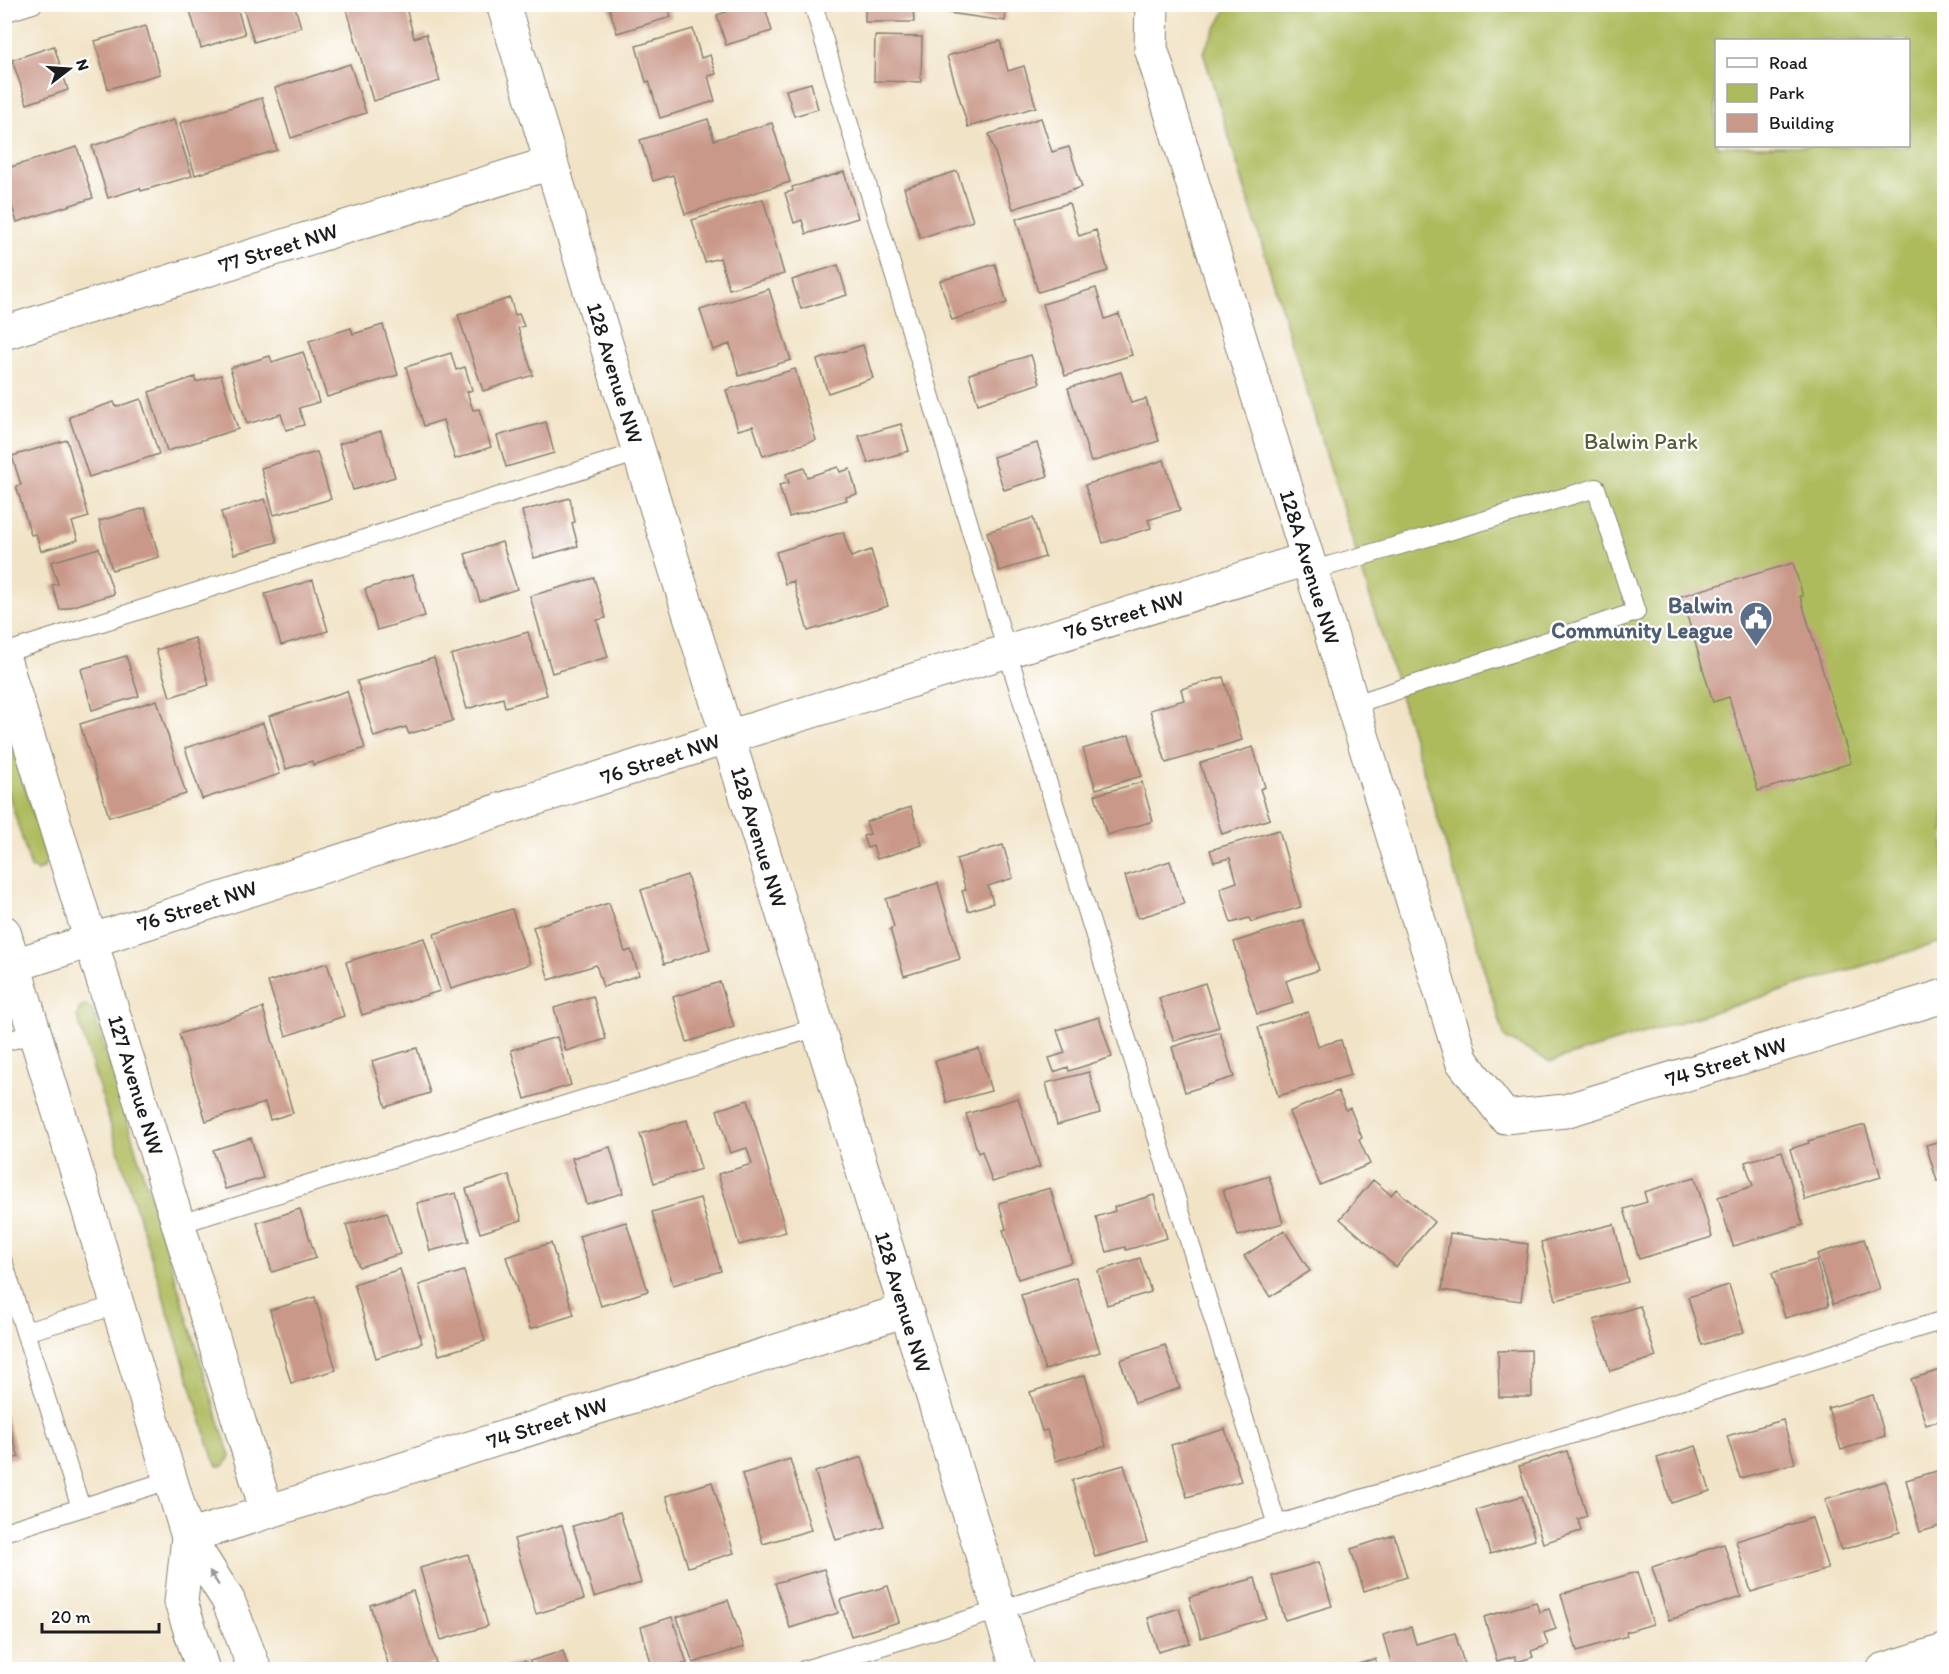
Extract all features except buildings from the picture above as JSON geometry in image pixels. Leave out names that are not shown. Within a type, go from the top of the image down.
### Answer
[{"type":"street","name":"128 Avenue NW","points":[[503,4],[639,452],[1018,1670]]},
{"type":"street","name":"128A Avenue NW","points":[[1152,4],[1150,48],[1462,1061],[1505,1117]]},
{"type":"street","name":"77 Street NW","points":[[4,333],[551,163]]},
{"type":"street","name":"76 Street NW","points":[[15,964],[728,737],[1008,651],[1309,565]]},
{"type":"street","name":"127 Avenue NW","points":[[4,659],[267,1512]]},
{"type":"street","points":[[4,932],[188,1537],[228,1600],[255,1670]]},
{"type":"street","name":"74 Street NW","points":[[1505,1117],[1565,1111],[1944,996]]},
{"type":"street","name":"74 Street NW","points":[[188,1537],[906,1310]]},
{"type":"street","points":[[188,1537],[181,1602],[202,1669]]},
{"type":"street","points":[[1883,1670],[1944,1651]]},
{"type":"lane","points":[[4,13],[33,4]]},
{"type":"lane","points":[[813,4],[1008,651],[1277,1525]]},
{"type":"lane","points":[[4,653],[639,452]]},
{"type":"lane","points":[[1309,565],[1596,488],[1636,612],[1352,705]]},
{"type":"lane","points":[[179,1224],[818,1027]]},
{"type":"lane","points":[[4,1042],[36,1033]]},
{"type":"lane","points":[[4,1264],[81,1508]]},
{"type":"lane","points":[[26,1332],[118,1305]]},
{"type":"lane","points":[[804,1670],[1944,1320]]},
{"type":"lane","points":[[4,1532],[170,1480]]},
{"type":"green space","name":"Balwin Park","points":[[1238,5],[1943,5],[1944,941],[1550,1062],[1505,1038],[1203,52],[1227,8]]},
{"type":"green space","points":[[5,723],[47,859],[44,868],[37,871],[31,868],[5,782]]},
{"type":"green space","points":[[86,1005],[93,1010],[230,1457],[224,1466],[217,1466],[213,1458],[77,1016],[80,1007]]},
{"type":"place","name":"Balwin Community League","points":[[1756,647]]}]
